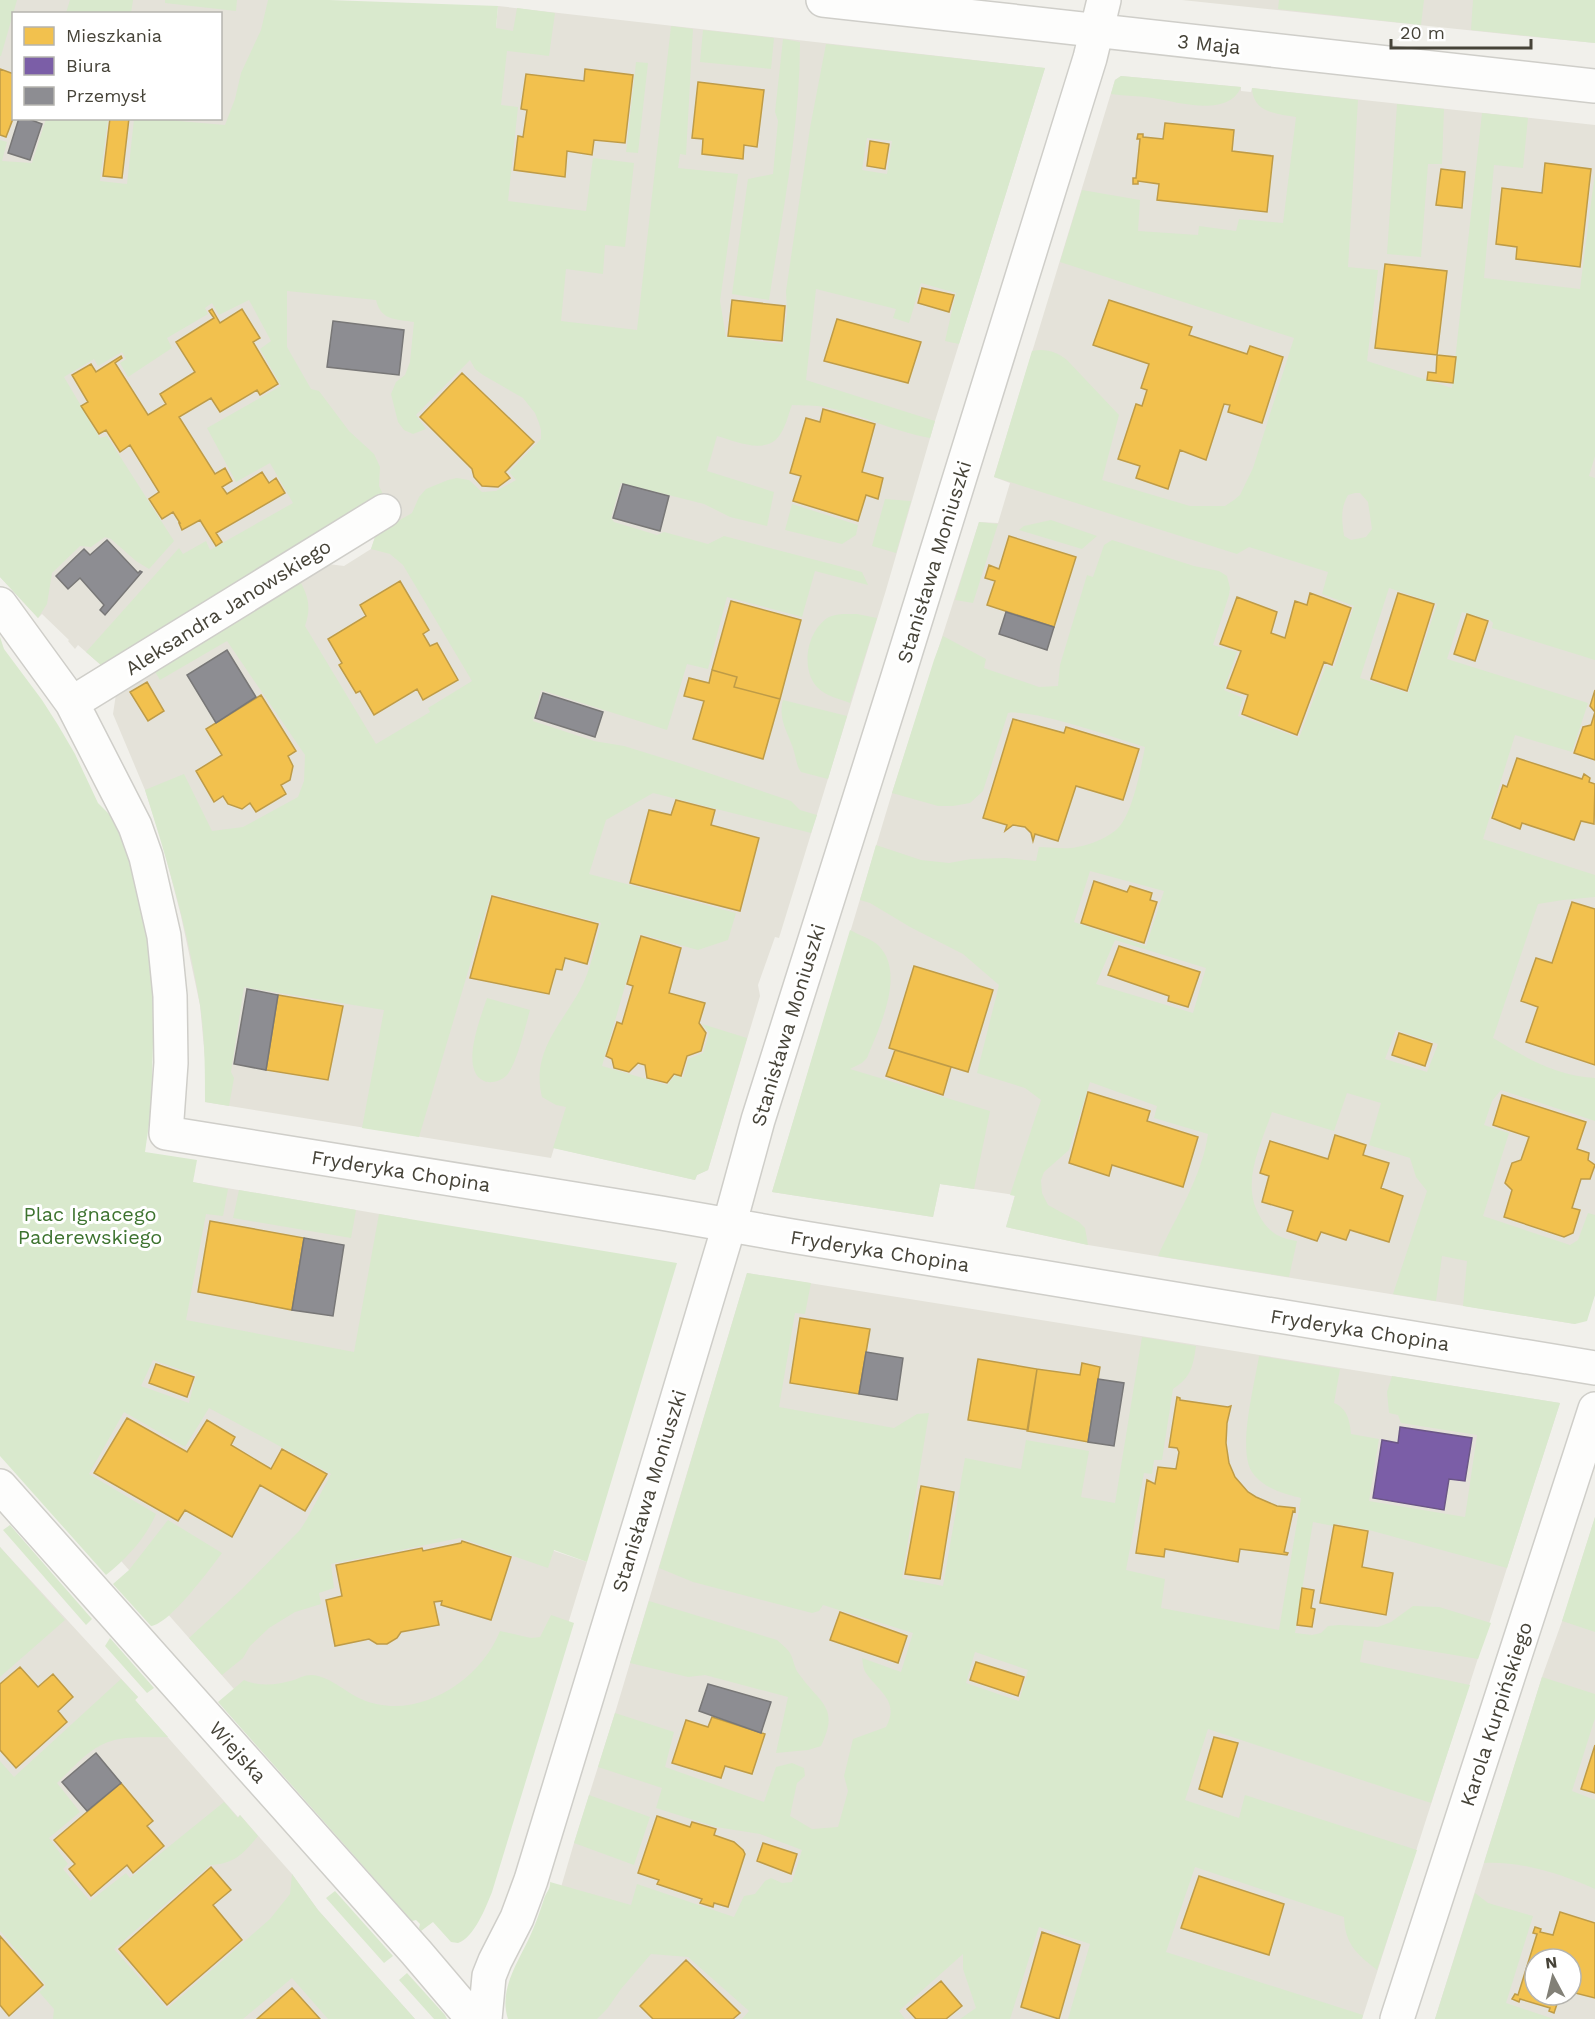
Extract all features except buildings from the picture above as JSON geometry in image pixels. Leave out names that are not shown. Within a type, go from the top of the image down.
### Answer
[{"type":"street","name":"3 Maja","points":[[823,0],[1595,86]]},
{"type":"street","name":"Stanisława Moniuszki","points":[[485,2019],[489,1976],[517,1918],[531,1880],[729,1226],[761,1108],[897,683],[1097,32],[1104,0]]},
{"type":"street","name":"Aleksandra Janowskiego","points":[[72,703],[384,512]]},
{"type":"street","points":[[0,604],[72,703]]},
{"type":"street","name":"Fryderyka Chopina","points":[[72,703],[135,826],[146,857],[158,907],[164,936],[171,1012],[171,1063],[166,1133],[1595,1368]]},
{"type":"street","name":"Karola Kurpińskiego","points":[[1397,2019],[1595,1409]]},
{"type":"street","name":"Wiejska","points":[[0,1486],[416,1952],[473,2019]]},
{"type":"shaded area","points":[[0,0],[325,0],[470,310],[498,6],[1045,68],[935,421],[886,590],[779,938],[775,937],[758,985],[760,996],[708,1170],[697,1175],[695,1180],[554,1148],[551,1158],[205,1102],[205,1059],[200,1005],[181,916],[163,846],[145,790],[113,714],[116,694],[328,564],[344,566],[371,549],[376,534],[102,666],[78,645],[75,649],[69,640],[42,614],[38,618],[0,577]]},
{"type":"shaded area","points":[[1182,0],[1595,0],[1595,43],[1514,35]]},
{"type":"shaded area","points":[[1121,76],[1241,87],[1241,91],[1251,92],[1252,88],[1595,125],[1595,1295],[1575,1324],[1088,1245],[1006,1227],[1015,1195],[940,1184],[933,1217],[772,1192],[892,793],[979,522],[998,523],[1010,483],[994,477],[1115,80]]},
{"type":"shaded area","points":[[192,1182],[409,1219],[364,1487],[587,1562],[487,1887],[422,1902],[39,1468]]},
{"type":"shaded area","points":[[747,1273],[1560,1403],[1362,2019],[528,2019],[559,1894]]},
{"type":"shaded area","points":[[1595,1517],[1595,2019],[1435,2019],[1542,1677]]},
{"type":"shaded area","points":[[0,1547],[138,1697],[135,1700],[238,1817],[240,1815],[292,1874],[318,1910],[415,2019],[0,2019]]},
{"type":"green space","points":[[0,0],[17,0],[12,12],[0,56]]},
{"type":"green space","points":[[70,0],[133,0],[131,12],[66,12]]},
{"type":"green space","points":[[165,0],[237,0],[236,11],[165,3]]},
{"type":"green space","points":[[268,0],[498,6],[496,28],[513,31],[517,8],[555,13],[549,56],[507,51],[501,105],[518,107],[508,201],[586,211],[593,158],[634,163],[625,247],[605,245],[603,274],[566,269],[561,321],[637,330],[671,26],[693,29],[686,155],[680,154],[678,168],[738,174],[720,301],[726,337],[783,344],[787,312],[786,291],[810,128],[826,44],[1045,68],[959,344],[945,341],[956,293],[921,283],[909,323],[893,318],[896,309],[816,289],[806,380],[935,421],[930,438],[903,432],[838,410],[821,406],[792,405],[779,436],[766,445],[750,445],[717,436],[707,471],[774,492],[767,526],[730,517],[704,504],[621,483],[611,518],[614,522],[657,535],[664,532],[708,544],[724,536],[862,572],[868,585],[815,571],[802,617],[727,597],[708,669],[687,664],[667,730],[541,690],[533,721],[594,741],[624,746],[679,763],[791,801],[800,810],[817,815],[811,833],[653,793],[606,820],[589,874],[736,913],[728,940],[698,950],[640,934],[602,1066],[667,1085],[675,1075],[683,1078],[688,1059],[703,1053],[709,1033],[702,1024],[747,1038],[708,1170],[697,1175],[695,1180],[553,1148],[566,1107],[556,1105],[542,1097],[540,1067],[549,1040],[584,982],[601,923],[491,894],[419,1137],[362,1128],[384,1010],[244,987],[231,1072],[234,1078],[229,1106],[205,1102],[203,1029],[190,951],[177,897],[145,790],[184,774],[212,831],[243,827],[298,797],[304,781],[305,755],[227,641],[160,680],[154,670],[300,581],[308,603],[305,626],[376,744],[430,712],[428,708],[472,681],[403,565],[390,554],[371,549],[376,534],[412,513],[419,497],[426,489],[448,480],[457,478],[469,480],[482,492],[496,491],[516,480],[509,472],[541,439],[541,430],[535,413],[523,398],[483,375],[475,369],[470,360],[416,415],[426,429],[413,434],[404,430],[398,422],[391,394],[396,382],[405,375],[410,362],[414,322],[390,318],[378,307],[376,300],[287,291],[287,347],[311,389],[319,391],[349,431],[374,454],[380,467],[379,486],[384,496],[102,666],[86,652],[179,548],[183,554],[206,541],[210,550],[293,503],[270,463],[236,482],[207,428],[281,386],[260,349],[271,341],[249,300],[219,315],[212,303],[205,308],[208,314],[167,338],[172,348],[128,377],[120,363],[126,359],[122,352],[98,366],[94,359],[64,377],[100,438],[107,436],[174,541],[149,569],[111,539],[105,537],[91,547],[80,546],[52,573],[47,604],[38,618],[0,577],[0,140],[7,142],[2,161],[32,163],[46,120],[108,120],[100,181],[127,184],[134,120],[168,120],[225,125],[235,99],[241,73],[261,30]],"holes":[[[867,138],[892,141],[887,174],[862,170]]]},
{"type":"green space","points":[[1279,0],[1424,0],[1421,25],[1278,9]]},
{"type":"green space","points":[[1473,0],[1595,0],[1595,43],[1471,30]]},
{"type":"green space","points":[[703,30],[774,38],[771,69],[700,62]]},
{"type":"green space","points":[[783,39],[800,42],[799,74],[789,171],[769,300],[732,294],[748,179],[773,174],[778,121],[775,112]]},
{"type":"green space","points":[[636,62],[648,63],[638,153],[626,152]]},
{"type":"green space","points":[[1121,76],[1241,87],[1235,97],[1226,102],[1202,106],[1111,94],[1115,80]]},
{"type":"green space","points":[[1252,88],[1358,100],[1348,267],[1378,270],[1367,361],[1452,388],[1482,113],[1528,118],[1523,168],[1494,165],[1484,278],[1580,289],[1595,172],[1595,456],[1589,476],[1595,478],[1595,660],[1492,628],[1493,623],[1490,620],[1462,612],[1447,659],[1588,703],[1572,752],[1515,735],[1483,839],[1595,875],[1595,897],[1538,904],[1493,1038],[1529,1059],[1553,1069],[1595,1078],[1595,1121],[1501,1090],[1492,1101],[1484,1125],[1509,1133],[1483,1216],[1570,1245],[1578,1240],[1588,1213],[1595,1215],[1595,1295],[1587,1321],[1575,1324],[1463,1306],[1467,1261],[1442,1256],[1436,1301],[1393,1294],[1427,1191],[1416,1177],[1410,1158],[1369,1145],[1381,1103],[1347,1093],[1334,1131],[1272,1112],[1257,1153],[1252,1180],[1255,1207],[1265,1225],[1273,1232],[1286,1239],[1297,1241],[1289,1277],[1158,1256],[1188,1196],[1200,1166],[1208,1134],[1154,1118],[1157,1106],[1090,1082],[1069,1150],[1044,1172],[1041,1180],[1042,1193],[1048,1205],[1079,1222],[1085,1228],[1088,1245],[1006,1227],[1015,1196],[1010,1195],[1041,1100],[1025,1088],[977,1073],[999,985],[963,954],[910,927],[870,903],[860,900],[876,845],[921,860],[949,863],[971,859],[1006,858],[1036,861],[1039,847],[1082,846],[1115,831],[1124,820],[1139,777],[1145,747],[1076,725],[1021,713],[1008,713],[983,791],[970,803],[938,806],[892,793],[943,636],[986,659],[984,668],[1039,687],[1058,686],[1060,665],[1087,575],[1093,577],[1104,545],[1112,540],[1194,566],[1219,571],[1227,576],[1229,595],[1213,645],[1237,652],[1224,690],[1243,698],[1238,716],[1299,738],[1326,666],[1334,668],[1354,606],[1322,594],[1328,572],[1249,547],[1237,554],[994,477],[1032,351],[1047,350],[1067,360],[1119,415],[1102,480],[1190,506],[1225,506],[1240,495],[1253,468],[1294,338],[1060,262],[1082,190],[1140,200],[1138,231],[1198,235],[1199,226],[1236,231],[1239,219],[1283,223],[1296,117],[1267,111],[1257,103]],"holes":[[[1360,493],[1368,502],[1372,529],[1366,537],[1351,540],[1344,536],[1342,520],[1348,495]],[[1389,588],[1437,604],[1408,693],[1360,678]],[[1090,871],[1164,891],[1146,946],[1074,922]],[[1115,940],[1206,968],[1193,1013],[1096,984]],[[1396,1030],[1438,1044],[1427,1072],[1385,1059]]]},
{"type":"green space","points":[[1397,104],[1444,109],[1442,164],[1428,164],[1421,257],[1387,254]]},
{"type":"green space","points":[[885,499],[911,501],[896,553],[872,546]]},
{"type":"green space","points":[[792,504],[858,525],[856,535],[842,544],[785,530]]},
{"type":"green space","points":[[1051,520],[1097,536],[1082,549],[1019,530],[1024,526]]},
{"type":"green space","points":[[979,522],[998,524],[973,603],[955,600]]},
{"type":"green space","points":[[857,614],[877,618],[850,703],[828,695],[817,687],[809,670],[808,650],[815,631],[829,617]]},
{"type":"green space","name":"Plac Ignacego Paderewskiego","points":[[0,637],[4,649],[58,725],[75,754],[98,803],[114,819],[123,836],[132,867],[148,943],[154,1008],[151,1110],[145,1152],[197,1160],[193,1182],[228,1189],[223,1216],[206,1214],[186,1320],[354,1352],[379,1214],[677,1263],[587,1562],[554,1550],[548,1568],[460,1538],[331,1564],[334,1588],[319,1593],[321,1604],[295,1612],[269,1628],[250,1646],[243,1658],[222,1675],[189,1638],[242,1589],[300,1530],[331,1474],[209,1408],[185,1447],[124,1412],[89,1474],[156,1514],[135,1548],[106,1575],[0,1456]],"holes":[[[153,1360],[196,1375],[189,1403],[141,1386]]]},
{"type":"green space","points":[[783,700],[847,716],[828,779],[801,772],[799,769],[782,719]]},
{"type":"green space","points":[[850,930],[879,946],[887,958],[890,986],[883,1017],[867,1058],[850,1069],[990,1111],[974,1189],[940,1184],[933,1217],[772,1192]]},
{"type":"green space","points":[[487,998],[530,1010],[510,1071],[504,1078],[492,1082],[486,1082],[477,1075],[472,1055]]},
{"type":"green space","points":[[239,1190],[356,1210],[351,1238],[233,1218]]},
{"type":"green space","points":[[747,1273],[811,1283],[805,1314],[795,1313],[779,1407],[894,1428],[917,1414],[929,1413],[902,1578],[943,1586],[965,1458],[1021,1469],[1026,1440],[1089,1451],[1081,1497],[1115,1503],[1142,1337],[1196,1346],[1190,1371],[1184,1380],[1173,1389],[1162,1460],[1154,1460],[1152,1474],[1144,1473],[1126,1570],[1165,1579],[1161,1608],[1279,1630],[1301,1498],[1280,1492],[1262,1482],[1252,1472],[1248,1462],[1247,1432],[1259,1356],[1340,1369],[1334,1403],[1342,1408],[1347,1416],[1351,1434],[1379,1439],[1369,1501],[1465,1517],[1477,1435],[1401,1423],[1398,1415],[1389,1413],[1387,1392],[1392,1376],[1560,1403],[1507,1568],[1369,1530],[1313,1522],[1295,1633],[1312,1635],[1321,1633],[1328,1626],[1339,1625],[1378,1627],[1391,1622],[1413,1606],[1439,1607],[1491,1623],[1478,1659],[1364,1640],[1360,1662],[1470,1685],[1431,1803],[1208,1729],[1185,1800],[1239,1818],[1245,1795],[1417,1850],[1377,1970],[1353,1948],[1347,1935],[1344,1917],[1195,1867],[1166,1952],[1363,2015],[1362,2019],[1068,2019],[1090,1944],[1039,1927],[1010,2019],[960,2019],[976,2008],[963,1969],[963,1954],[899,2011],[905,2019],[742,2019],[749,2011],[688,1957],[651,1954],[597,2019],[508,2019],[506,1997],[511,1975],[535,1926],[550,1882],[631,1905],[637,1884],[734,1917],[744,1896],[755,1894],[765,1881],[771,1878],[782,1883],[792,1882],[802,1850],[760,1834],[716,1827],[656,1808],[662,1788],[598,1767],[615,1713],[674,1732],[665,1767],[764,1802],[776,1767],[792,1763],[804,1768],[805,1776],[797,1783],[790,1816],[812,1829],[838,1827],[848,1791],[844,1776],[853,1739],[886,1727],[890,1718],[889,1703],[865,1671],[862,1658],[901,1672],[913,1633],[823,1605],[819,1611],[812,1613],[693,1582],[659,1568]],"holes":[[[975,1652],[1028,1670],[1019,1701],[966,1683]]]},
{"type":"green space","points":[[1595,1517],[1595,1632],[1562,1621]]},
{"type":"green space","points":[[168,1520],[222,1553],[178,1607],[159,1623],[151,1626],[113,1584],[129,1570]]},
{"type":"green space","points":[[10,1525],[92,1619],[86,1625],[3,1530]]},
{"type":"green space","points":[[0,1547],[65,1620],[0,1677]]},
{"type":"green space","points":[[649,1601],[777,1640],[789,1651],[797,1672],[825,1706],[829,1722],[821,1746],[808,1750],[776,1753],[788,1697],[705,1675],[688,1677],[630,1663]]},
{"type":"green space","points":[[551,1615],[574,1623],[492,1892],[474,1929],[458,1943],[451,1942],[433,1922],[421,1931],[420,1924],[416,1920],[412,1921],[218,1702],[244,1680],[256,1684],[275,1684],[311,1675],[331,1681],[361,1699],[382,1705],[403,1706],[423,1701],[443,1693],[477,1667],[490,1650],[500,1631],[531,1638],[540,1637]]},
{"type":"green space","points":[[110,1638],[154,1688],[147,1693],[105,1646]]},
{"type":"green space","points":[[1542,1677],[1595,1694],[1595,1718],[1572,1791],[1595,1800],[1595,1889],[1569,1878],[1527,1866],[1484,1863]]},
{"type":"green space","points":[[121,1679],[138,1697],[135,1700],[168,1737],[130,1738],[108,1742],[87,1754],[57,1783],[80,1812],[49,1838],[68,1864],[63,1869],[90,1901],[126,1873],[130,1878],[224,1802],[238,1818],[240,1815],[258,1836],[237,1857],[226,1863],[210,1865],[114,1949],[167,2009],[270,1919],[290,1894],[292,1874],[318,1910],[415,2019],[328,2019],[292,1978],[243,2019],[53,2019],[54,2009],[39,1992],[45,1984],[0,1931],[0,1761],[14,1777]]},
{"type":"green space","points":[[589,1795],[650,1817],[634,1865],[574,1843]]},
{"type":"green space","points":[[335,1891],[393,1956],[384,1963],[326,1898]]},
{"type":"green space","points":[[1475,1893],[1488,1903],[1533,1916],[1506,2003],[1554,2019],[1435,2019]]},
{"type":"green space","points":[[407,1973],[447,2019],[434,2019],[399,1980]]}]
